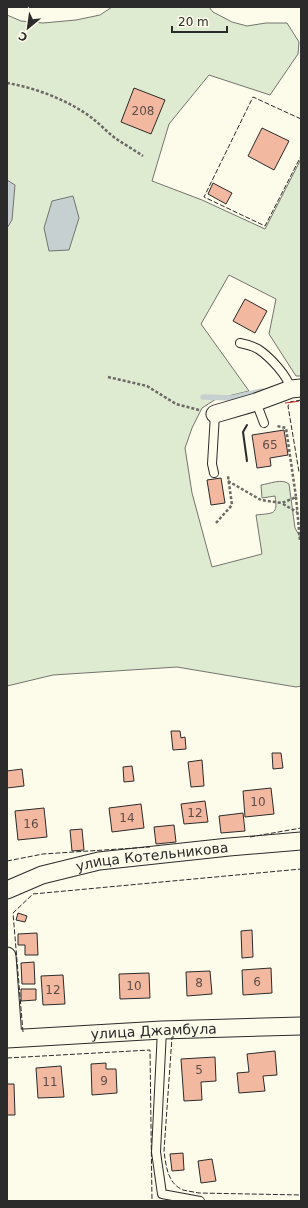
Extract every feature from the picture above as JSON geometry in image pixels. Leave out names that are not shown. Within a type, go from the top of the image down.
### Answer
[{"type":"street","points":[[214,414],[296,389]]},
{"type":"street","name":"улица Котельникова","points":[[7,890],[42,875],[99,861],[301,841]]},
{"type":"street","points":[[7,956],[10,1038]]},
{"type":"street","name":"улица Джамбула","points":[[10,1038],[162,1030],[301,1026]]},
{"type":"lane","points":[[240,342],[257,348],[278,367],[289,383],[296,389]]},
{"type":"lane","points":[[256,402],[264,422]]},
{"type":"lane","points":[[214,414],[212,464],[214,473]]},
{"type":"lane","points":[[162,1030],[156,1152],[162,1198],[200,1201]]},
{"type":"path","points":[[7,83],[44,93],[70,105],[91,118],[115,138],[143,156]]},
{"type":"path","points":[[108,377],[147,386],[176,404],[214,414]]},
{"type":"path","points":[[264,422],[286,428],[298,512],[300,541]]},
{"type":"path","points":[[212,464],[228,475],[232,505],[216,523]]},
{"type":"path","points":[[228,481],[261,500],[282,503],[298,512]]},
{"type":"path","points":[[282,503],[296,496]]},
{"type":"green space","points":[[112,7],[209,7],[213,12],[232,22],[247,26],[266,23],[287,23],[299,42],[298,54],[270,95],[209,75],[169,124],[152,181],[202,200],[265,229],[301,159],[301,376],[296,376],[269,334],[276,299],[229,275],[201,324],[249,391],[216,399],[202,408],[192,428],[185,448],[192,493],[212,567],[262,554],[256,515],[273,512],[276,507],[276,502],[275,496],[262,498],[261,485],[279,481],[289,484],[295,528],[301,539],[301,686],[296,687],[177,667],[53,675],[7,686],[7,15],[21,21],[43,23],[76,20],[100,15]]},
{"type":"shaded area","points":[[7,180],[15,185],[12,220],[7,228]]},
{"type":"shaded area","points":[[73,196],[79,218],[69,250],[49,251],[44,228],[52,201]]},
{"type":"building","points":[[134,88],[165,100],[151,134],[121,122]]},
{"type":"building","points":[[262,128],[289,141],[274,170],[248,156]]},
{"type":"building","points":[[213,183],[232,193],[226,204],[208,194]]},
{"type":"building","points":[[245,299],[267,311],[255,333],[233,321]]},
{"type":"building","points":[[284,430],[288,455],[270,458],[271,466],[257,468],[252,435]]},
{"type":"building","points":[[221,478],[225,503],[211,505],[207,480]]},
{"type":"building","points":[[171,731],[180,731],[181,738],[185,737],[186,749],[173,750]]},
{"type":"building","points":[[272,753],[281,753],[283,768],[273,769]]},
{"type":"building","points":[[202,760],[204,786],[191,787],[188,762]]},
{"type":"building","points":[[132,766],[134,781],[124,782],[123,767]]},
{"type":"building","points":[[22,769],[24,786],[7,788],[7,771]]},
{"type":"building","points":[[271,788],[274,814],[245,817],[243,791]]},
{"type":"building","points":[[205,801],[208,822],[184,824],[181,804]]},
{"type":"building","points":[[141,804],[144,828],[112,832],[109,808]]},
{"type":"building","points":[[44,808],[47,837],[18,840],[15,811]]},
{"type":"building","points":[[243,813],[245,831],[221,833],[219,816]]},
{"type":"building","points":[[174,825],[176,842],[156,844],[154,827]]},
{"type":"building","points":[[82,829],[84,850],[72,851],[70,830]]},
{"type":"building","points":[[18,913],[27,916],[25,922],[16,920]]},
{"type":"building","points":[[252,930],[253,957],[242,958],[241,931]]},
{"type":"building","points":[[37,933],[38,955],[25,955],[25,945],[18,945],[18,934]]},
{"type":"building","points":[[34,962],[35,984],[22,984],[21,963]]},
{"type":"building","points":[[271,968],[272,993],[243,995],[242,970]]},
{"type":"building","points":[[210,971],[212,994],[187,996],[186,972]]},
{"type":"building","points":[[149,973],[150,998],[120,999],[119,974]]},
{"type":"building","points":[[63,975],[65,1004],[43,1005],[41,976]]},
{"type":"building","points":[[21,989],[36,989],[36,1000],[21,1001]]},
{"type":"building","points":[[275,1051],[277,1075],[263,1076],[265,1091],[239,1093],[237,1073],[249,1072],[247,1054]]},
{"type":"building","points":[[215,1057],[216,1081],[201,1082],[202,1100],[184,1101],[181,1059]]},
{"type":"building","points":[[106,1063],[106,1069],[116,1069],[117,1093],[92,1095],[91,1064]]},
{"type":"building","points":[[61,1066],[64,1097],[38,1098],[36,1068]]},
{"type":"building","points":[[7,1084],[14,1084],[15,1115],[7,1115]]},
{"type":"building","points":[[183,1153],[184,1170],[172,1171],[170,1154]]},
{"type":"building","points":[[212,1159],[216,1181],[201,1183],[198,1161]]},
{"type":"waterway","points":[[203,397],[232,398],[262,391]]},
{"type":"fence","points":[[301,119],[253,97],[204,197],[265,226],[301,156]]},
{"type":"fence","points":[[301,400],[290,402],[288,406],[299,472],[301,472]]},
{"type":"fence","points":[[250,837],[301,828]]},
{"type":"fence","points":[[7,861],[43,854],[150,847]]},
{"type":"fence","points":[[23,1032],[13,913],[33,894],[301,869]]},
{"type":"fence","points":[[174,1037],[172,1037],[164,1151],[168,1173],[174,1183],[183,1190],[199,1193],[301,1195]]},
{"type":"fence","points":[[7,1058],[150,1050],[152,1201]]},
{"type":"wall","points":[[247,425],[243,432],[247,461]]},
{"type":"power","points":[[285,403],[301,401]]}]
